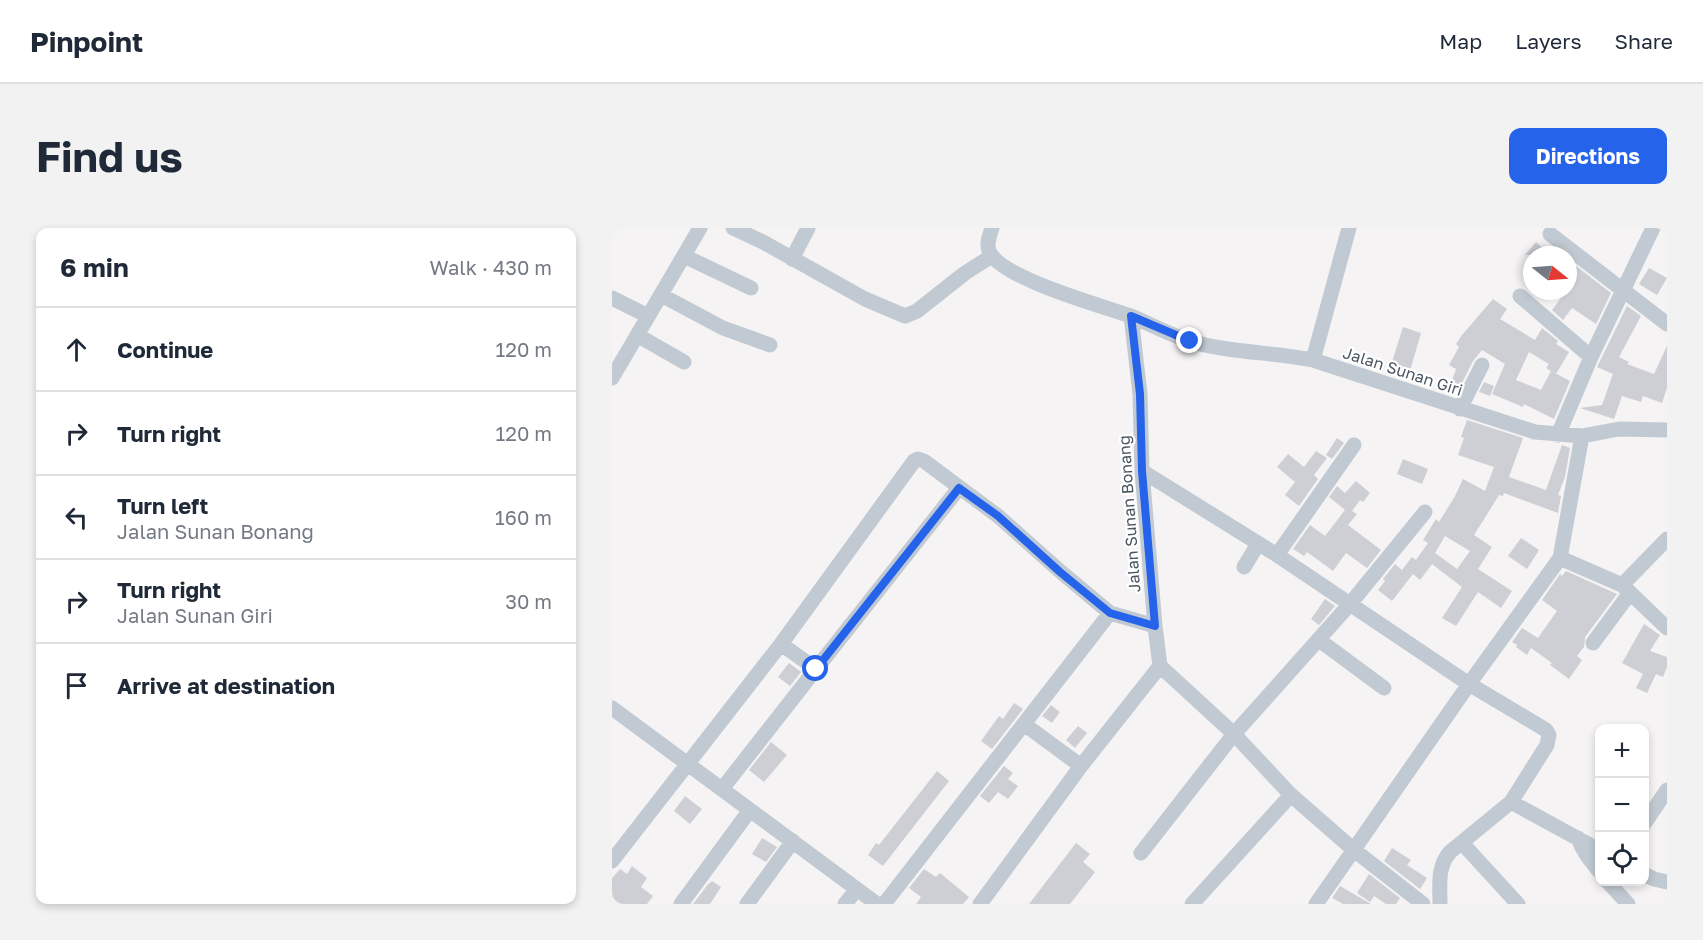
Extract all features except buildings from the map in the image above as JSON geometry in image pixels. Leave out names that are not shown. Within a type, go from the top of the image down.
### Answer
[{"type":"street","points":[[612,378],[700,228]]},
{"type":"street","points":[[733,228],[865,299],[905,316],[917,311],[964,273],[992,256]]},
{"type":"street","points":[[792,259],[808,228]]},
{"type":"street","points":[[992,228],[988,244],[992,256],[1011,271],[1044,286],[1131,316]]},
{"type":"street","points":[[1313,360],[1349,228]]},
{"type":"street","points":[[1558,435],[1591,357],[1653,228]]},
{"type":"street","points":[[1550,234],[1667,324]]},
{"type":"street","points":[[684,256],[752,288]]},
{"type":"street","points":[[661,295],[723,328],[770,345]]},
{"type":"street","points":[[1520,296],[1591,357]]},
{"type":"street","points":[[612,298],[648,316]]},
{"type":"street","name":"Jalan Sunan Giri","points":[[1131,316],[1190,341],[1313,360],[1536,432],[1582,436],[1619,429],[1667,430]]},
{"type":"street","name":"Jalan Sunan Bonang","points":[[1131,316],[1140,394],[1142,471],[1160,666]]},
{"type":"street","points":[[637,335],[684,362]]},
{"type":"street","points":[[1460,409],[1482,365]]},
{"type":"street","points":[[1316,904],[1560,558],[1582,436]]},
{"type":"street","points":[[1277,555],[1354,444]]},
{"type":"street","points":[[612,861],[781,644],[914,461],[918,459],[924,461],[998,516],[1110,613],[1155,626]]},
{"type":"street","points":[[1142,471],[1277,555],[1469,684],[1541,726],[1549,735],[1546,745],[1511,802],[1450,852],[1441,866],[1440,904]]},
{"type":"street","points":[[722,789],[959,488]]},
{"type":"street","points":[[1141,853],[1234,734],[1319,640],[1425,513]]},
{"type":"street","points":[[1593,643],[1626,589],[1667,539]]},
{"type":"street","points":[[1244,567],[1258,544]]},
{"type":"street","points":[[1560,558],[1626,589],[1667,628]]},
{"type":"street","points":[[884,904],[1110,613]]},
{"type":"street","points":[[1319,640],[1383,688]]},
{"type":"street","points":[[781,644],[816,669]]},
{"type":"street","points":[[980,904],[1081,766],[1160,666],[1234,734],[1291,795],[1354,849],[1424,904]]},
{"type":"street","points":[[614,714],[667,748],[877,904]]},
{"type":"street","points":[[1024,724],[1081,766]]},
{"type":"street","points":[[1649,817],[1667,790]]},
{"type":"street","points":[[1192,904],[1291,795]]},
{"type":"street","points":[[1511,802],[1595,848]]},
{"type":"street","points":[[681,904],[750,810]]},
{"type":"street","points":[[1578,838],[1587,858],[1595,867]]},
{"type":"street","points":[[747,904],[793,841]]},
{"type":"street","points":[[1462,843],[1518,904]]},
{"type":"street","points":[[1649,876],[1667,882]]},
{"type":"street","points":[[1612,886],[1628,904]]},
{"type":"street","points":[[845,904],[857,888]]},
{"type":"route","points":[[816,669],[959,488],[998,516],[1110,613],[1155,626],[1142,471],[1140,394],[1131,316],[1190,341]]}]
